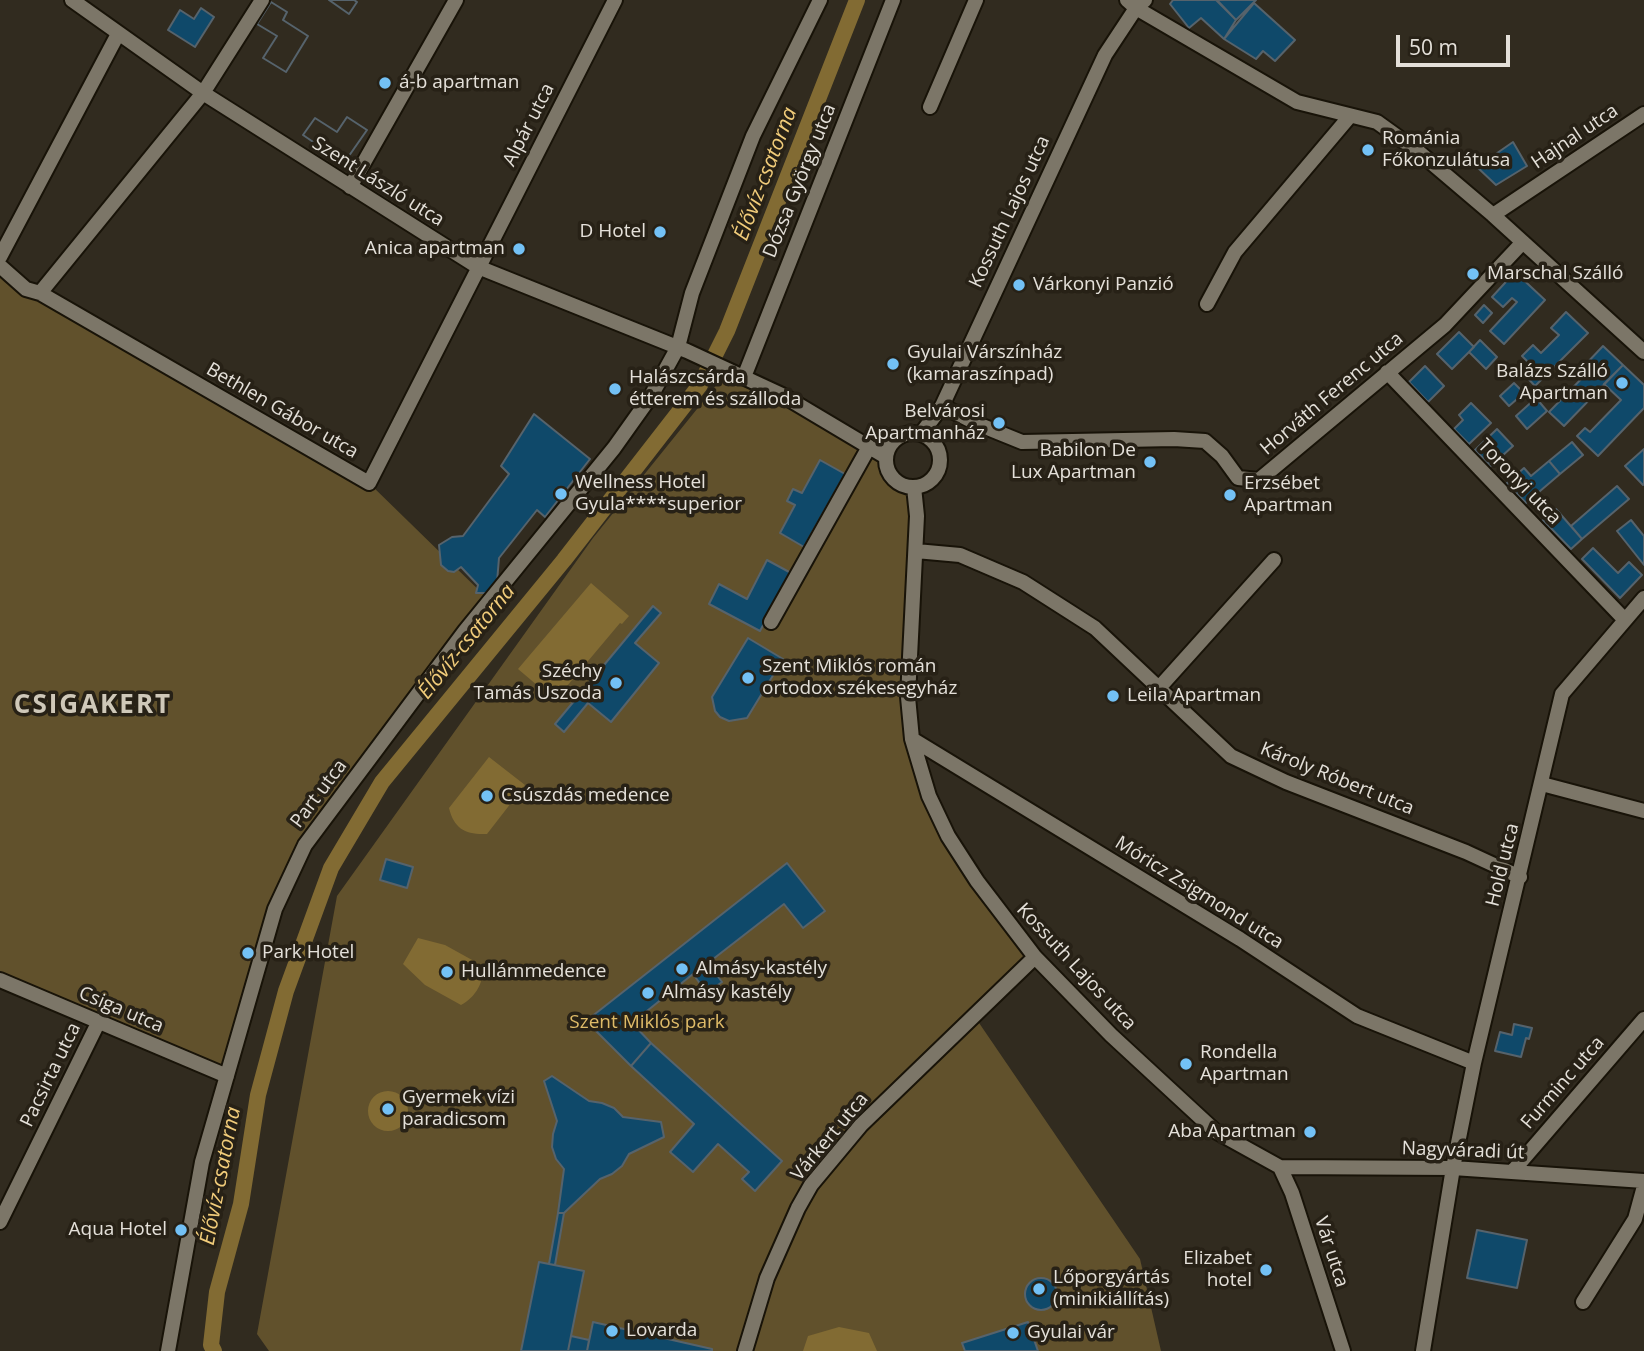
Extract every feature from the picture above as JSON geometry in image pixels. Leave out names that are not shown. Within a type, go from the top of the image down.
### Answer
[{"type":"street","name":"Szent László utca","points":[[72,0],[203,93],[478,267],[683,349],[741,376]]},
{"type":"street","points":[[40,293],[203,93],[262,0]]},
{"type":"street","points":[[350,187],[456,0]]},
{"type":"street","name":"Alpár utca","points":[[478,267],[615,0]]},
{"type":"street","points":[[683,349],[692,293],[753,136],[820,0]]},
{"type":"street","name":"Dózsa György utca","points":[[741,376],[893,0]]},
{"type":"street","points":[[930,107],[976,0]]},
{"type":"street","points":[[1136,3],[1297,102],[1377,122],[1420,153],[1642,347]]},
{"type":"street","name":"Kossuth Lajos utca","points":[[921,434],[942,406],[1105,55],[1136,3]]},
{"type":"street","points":[[1,256],[118,34]]},
{"type":"street","name":"Hajnal utca","points":[[1493,215],[1644,114]]},
{"type":"street","points":[[1207,304],[1235,251],[1350,116]]},
{"type":"street","name":"Horváth Ferenc utca","points":[[942,406],[1022,442],[1174,439],[1205,441],[1222,456],[1238,478],[1259,480],[1445,325],[1523,242]]},
{"type":"street","name":"Bethlen Gábor utca","points":[[1,256],[26,289],[40,293],[369,483],[478,267]]},
{"type":"street","name":"Part utca","points":[[168,1351],[202,1162],[275,909],[304,845],[465,631],[614,448],[683,349]]},
{"type":"street","name":"Toronyi utca","points":[[1387,372],[1624,619]]},
{"type":"street","points":[[741,376],[782,396],[886,457]]},
{"type":"street","points":[[921,434],[936,445],[940,463],[931,480],[914,487],[896,482],[886,466],[888,448],[902,435],[921,434]]},
{"type":"street","points":[[771,622],[869,447]]},
{"type":"street","name":"Kossuth Lajos utca","points":[[914,487],[917,516],[908,697],[912,739],[929,796],[948,836],[977,881],[1035,957],[1111,1035],[1215,1131],[1280,1167]]},
{"type":"street","name":"Károly Róbert utca","points":[[916,551],[960,555],[1023,582],[1095,628],[1231,756],[1286,782],[1466,852],[1520,877]]},
{"type":"street","points":[[1158,689],[1274,560]]},
{"type":"street","name":"Hold utca","points":[[1423,1351],[1453,1168],[1474,1063],[1562,694],[1644,598]]},
{"type":"street","name":"Móricz Zsigmond utca","points":[[912,739],[1240,939],[1357,1016],[1474,1063]]},
{"type":"street","points":[[1542,784],[1644,811]]},
{"type":"street","name":"Várkert utca","points":[[745,1351],[767,1278],[811,1185],[862,1125],[1035,957]]},
{"type":"street","name":"Csiga utca","points":[[0,980],[227,1076]]},
{"type":"street","name":"Furminc utca","points":[[1512,1172],[1644,1019]]},
{"type":"street","name":"Pacsirta utca","points":[[0,1222],[99,1021]]},
{"type":"street","name":"Nagyváradi út","points":[[1280,1167],[1453,1168],[1644,1183],[1635,1219],[1583,1302]]},
{"type":"street","name":"Vár utca","points":[[1280,1167],[1292,1193],[1343,1351]]},
{"type":"green space","points":[[0,266],[369,483],[490,601],[305,845],[275,909],[227,1076],[0,980]]},
{"type":"green space","name":"Szent Miklós park","points":[[722,378],[782,395],[886,457],[886,466],[896,482],[914,487],[912,739],[948,836],[1035,957],[975,1017],[1140,1259],[1161,1351],[269,1351],[257,1334],[337,896],[593,538]]},
{"type":"shaded area","points":[[591,583],[629,616],[620,623],[562,692],[564,694],[557,702],[518,669]]},
{"type":"shaded area","name":"Csúszdás medence","points":[[489,757],[525,785],[487,834],[467,832],[454,821],[449,808]]},
{"type":"shaded area","name":"Hullámmedence","points":[[418,938],[445,945],[483,966],[482,978],[471,998],[461,1005],[425,985],[403,964]]},
{"type":"shaded area","name":"Gyermek vízi paradicsom","points":[[388,1091],[396,1092],[402,1097],[407,1103],[407,1119],[402,1125],[396,1130],[388,1131],[380,1130],[374,1125],[369,1119],[368,1111],[369,1103],[374,1097],[380,1092]]},
{"type":"shaded area","points":[[839,1327],[869,1333],[877,1351],[803,1351],[808,1336]]},
{"type":"building","points":[[329,0],[354,0],[357,2],[349,14]]},
{"type":"building","points":[[329,0],[354,0],[357,2],[349,14]]},
{"type":"building","points":[[1173,0],[1216,0],[1236,20],[1224,39],[1201,18],[1189,28],[1170,4]]},
{"type":"building","points":[[1217,0],[1256,0],[1236,20]]},
{"type":"building","points":[[271,2],[287,12],[283,20],[308,36],[286,72],[263,58],[277,36],[257,24]]},
{"type":"building","points":[[271,2],[287,12],[283,20],[308,36],[286,72],[263,58],[277,36],[257,24]]},
{"type":"building","points":[[1254,3],[1295,40],[1275,61],[1263,51],[1256,59],[1224,39]]},
{"type":"building","points":[[201,8],[214,17],[195,47],[168,30],[180,10],[194,19]]},
{"type":"building","points":[[347,117],[367,130],[344,163],[303,135],[315,118],[337,132]]},
{"type":"building","points":[[347,117],[367,130],[344,163],[303,135],[315,118],[337,132]]},
{"type":"building","points":[[1513,142],[1527,166],[1496,185],[1477,167]]},
{"type":"building","points":[[1515,272],[1545,300],[1504,344],[1490,331],[1517,302],[1512,298],[1503,307],[1492,297]]},
{"type":"building","points":[[1484,305],[1492,313],[1483,323],[1475,315]]},
{"type":"building","points":[[1566,312],[1588,333],[1535,386],[1522,372],[1530,364],[1522,356],[1533,345],[1541,353],[1559,335],[1551,328]]},
{"type":"building","points":[[1459,332],[1474,347],[1452,369],[1437,354]]},
{"type":"building","points":[[1480,340],[1497,357],[1486,369],[1469,352]]},
{"type":"building","points":[[1603,346],[1623,365],[1564,426],[1549,412],[1590,370],[1585,365]]},
{"type":"building","points":[[1623,365],[1644,385],[1644,408],[1598,456],[1577,436],[1585,428],[1590,432],[1621,400],[1604,384]]},
{"type":"building","points":[[1425,366],[1444,386],[1428,402],[1409,382]]},
{"type":"building","points":[[1514,383],[1524,393],[1509,406],[1500,396]]},
{"type":"building","points":[[1536,398],[1547,411],[1527,429],[1516,416]]},
{"type":"building","points":[[1471,403],[1491,423],[1469,444],[1454,429],[1463,420],[1459,415]]},
{"type":"building","points":[[534,414],[590,459],[545,517],[537,510],[499,558],[497,582],[487,593],[476,593],[478,585],[461,567],[454,572],[441,565],[439,545],[452,537],[463,536],[509,474],[501,466]]},
{"type":"building","points":[[1497,429],[1513,446],[1491,466],[1475,450]]},
{"type":"building","points":[[1572,442],[1583,455],[1560,474],[1549,461]]},
{"type":"building","points":[[1644,449],[1644,484],[1643,485],[1625,466]]},
{"type":"building","points":[[820,460],[845,474],[804,547],[780,533],[795,505],[787,501],[793,489],[802,493]]},
{"type":"building","points":[[1549,461],[1560,474],[1526,503],[1507,483],[1524,468],[1531,476]]},
{"type":"building","points":[[1617,486],[1629,499],[1582,539],[1571,526]]},
{"type":"building","points":[[1556,509],[1582,539],[1571,549],[1543,520]]},
{"type":"building","points":[[1631,520],[1644,536],[1644,565],[1617,531]]},
{"type":"building","points":[[1593,548],[1618,573],[1629,562],[1642,575],[1620,598],[1582,559]]},
{"type":"building","points":[[767,560],[791,573],[760,631],[709,604],[719,584],[747,599]]},
{"type":"building","name":"Széchy Tamás Uszoda","points":[[653,606],[661,613],[635,643],[659,663],[611,722],[588,703],[564,732],[555,724]]},
{"type":"building","name":"Szent Miklós román ortodox székesegyház","points":[[748,638],[783,659],[747,718],[729,721],[715,711],[712,697]]},
{"type":"building","points":[[386,859],[413,867],[407,888],[380,880]]},
{"type":"building","name":"Almásy-kastély","points":[[787,863],[825,911],[803,928],[784,904],[708,963],[722,982],[707,993],[693,974],[632,1023],[651,1043],[631,1066],[586,1021]]},
{"type":"building","points":[[1514,1024],[1532,1028],[1521,1057],[1495,1051],[1500,1032],[1512,1035]]},
{"type":"building","points":[[651,1043],[782,1161],[755,1191],[742,1179],[749,1172],[718,1144],[693,1172],[670,1152],[694,1124],[631,1066]]},
{"type":"building","points":[[552,1076],[589,1101],[614,1108],[623,1117],[661,1122],[664,1137],[629,1154],[622,1166],[600,1179],[564,1213],[558,1213],[564,1169],[556,1159],[552,1147],[557,1121],[544,1081]]},
{"type":"building","points":[[558,1213],[564,1213],[555,1265],[549,1264]]},
{"type":"building","points":[[1477,1230],[1527,1240],[1517,1288],[1467,1278]]},
{"type":"building","points":[[539,1262],[584,1271],[568,1351],[521,1351]]},
{"type":"building","points":[[1041,1278],[1052,1283],[1057,1294],[1052,1305],[1041,1310],[1030,1305],[1025,1294],[1030,1283]]},
{"type":"building","name":"Lovarda","points":[[593,1322],[712,1349],[712,1351],[587,1351]]},
{"type":"building","name":"Gyulai vár","points":[[1028,1322],[1038,1351],[965,1351],[962,1343]]},
{"type":"building","points":[[571,1336],[589,1340],[587,1351],[568,1351]]},
{"type":"waterway","name":"Élővíz-csatorna","points":[[214,1351],[211,1345],[217,1292],[241,1204],[258,1095],[286,991],[331,868],[382,782],[564,560],[700,385],[727,331],[857,0]]},
{"type":"place","name":"á-b apartman","points":[[385,83]]},
{"type":"place","name":"Románia Főkonzulátusa","points":[[1368,150]]},
{"type":"place","name":"D Hotel","points":[[660,232]]},
{"type":"place","name":"Anica apartman","points":[[519,249]]},
{"type":"place","name":"Marschal Szálló","points":[[1473,274]]},
{"type":"place","name":"Várkonyi Panzió","points":[[1019,285]]},
{"type":"place","name":"Gyulai Várszínház (kamaraszínpad)","points":[[893,364]]},
{"type":"place","name":"Balázs Szálló Apartman","points":[[1622,383]]},
{"type":"place","name":"Halászcsárda étterem és szálloda","points":[[615,389]]},
{"type":"place","name":"Belvárosi Apartmanház","points":[[999,423]]},
{"type":"place","name":"Babilon De Lux Apartman","points":[[1150,462]]},
{"type":"place","name":"Wellness Hotel Gyula****superior","points":[[561,494]]},
{"type":"place","name":"Erzsébet Apartman","points":[[1230,495]]},
{"type":"place","name":"Szent Miklós román ortodox székesegyház","points":[[748,678]]},
{"type":"place","name":"Széchy Tamás Uszoda","points":[[616,683]]},
{"type":"place","name":"Leila Apartman","points":[[1113,696]]},
{"type":"place","name":"Csúszdás medence","points":[[487,796]]},
{"type":"place","name":"Park Hotel","points":[[248,953]]},
{"type":"place","name":"Almásy-kastély","points":[[682,969]]},
{"type":"place","name":"Hullámmedence","points":[[447,972]]},
{"type":"place","name":"Almásy kastély","points":[[648,993]]},
{"type":"place","name":"Rondella Apartman","points":[[1186,1064]]},
{"type":"place","name":"Gyermek vízi paradicsom","points":[[388,1109]]},
{"type":"place","name":"Aba Apartman","points":[[1310,1132]]},
{"type":"place","name":"Aqua Hotel","points":[[181,1230]]},
{"type":"place","name":"Elizabet hotel","points":[[1266,1270]]},
{"type":"place","name":"Lőporgyártás (minikiállítás)","points":[[1039,1289]]},
{"type":"place","name":"Lovarda","points":[[612,1331]]},
{"type":"place","name":"Gyulai vár","points":[[1013,1333]]},
{"type":"district","name":"CSIGAKERT","points":[[93,706]]}]
